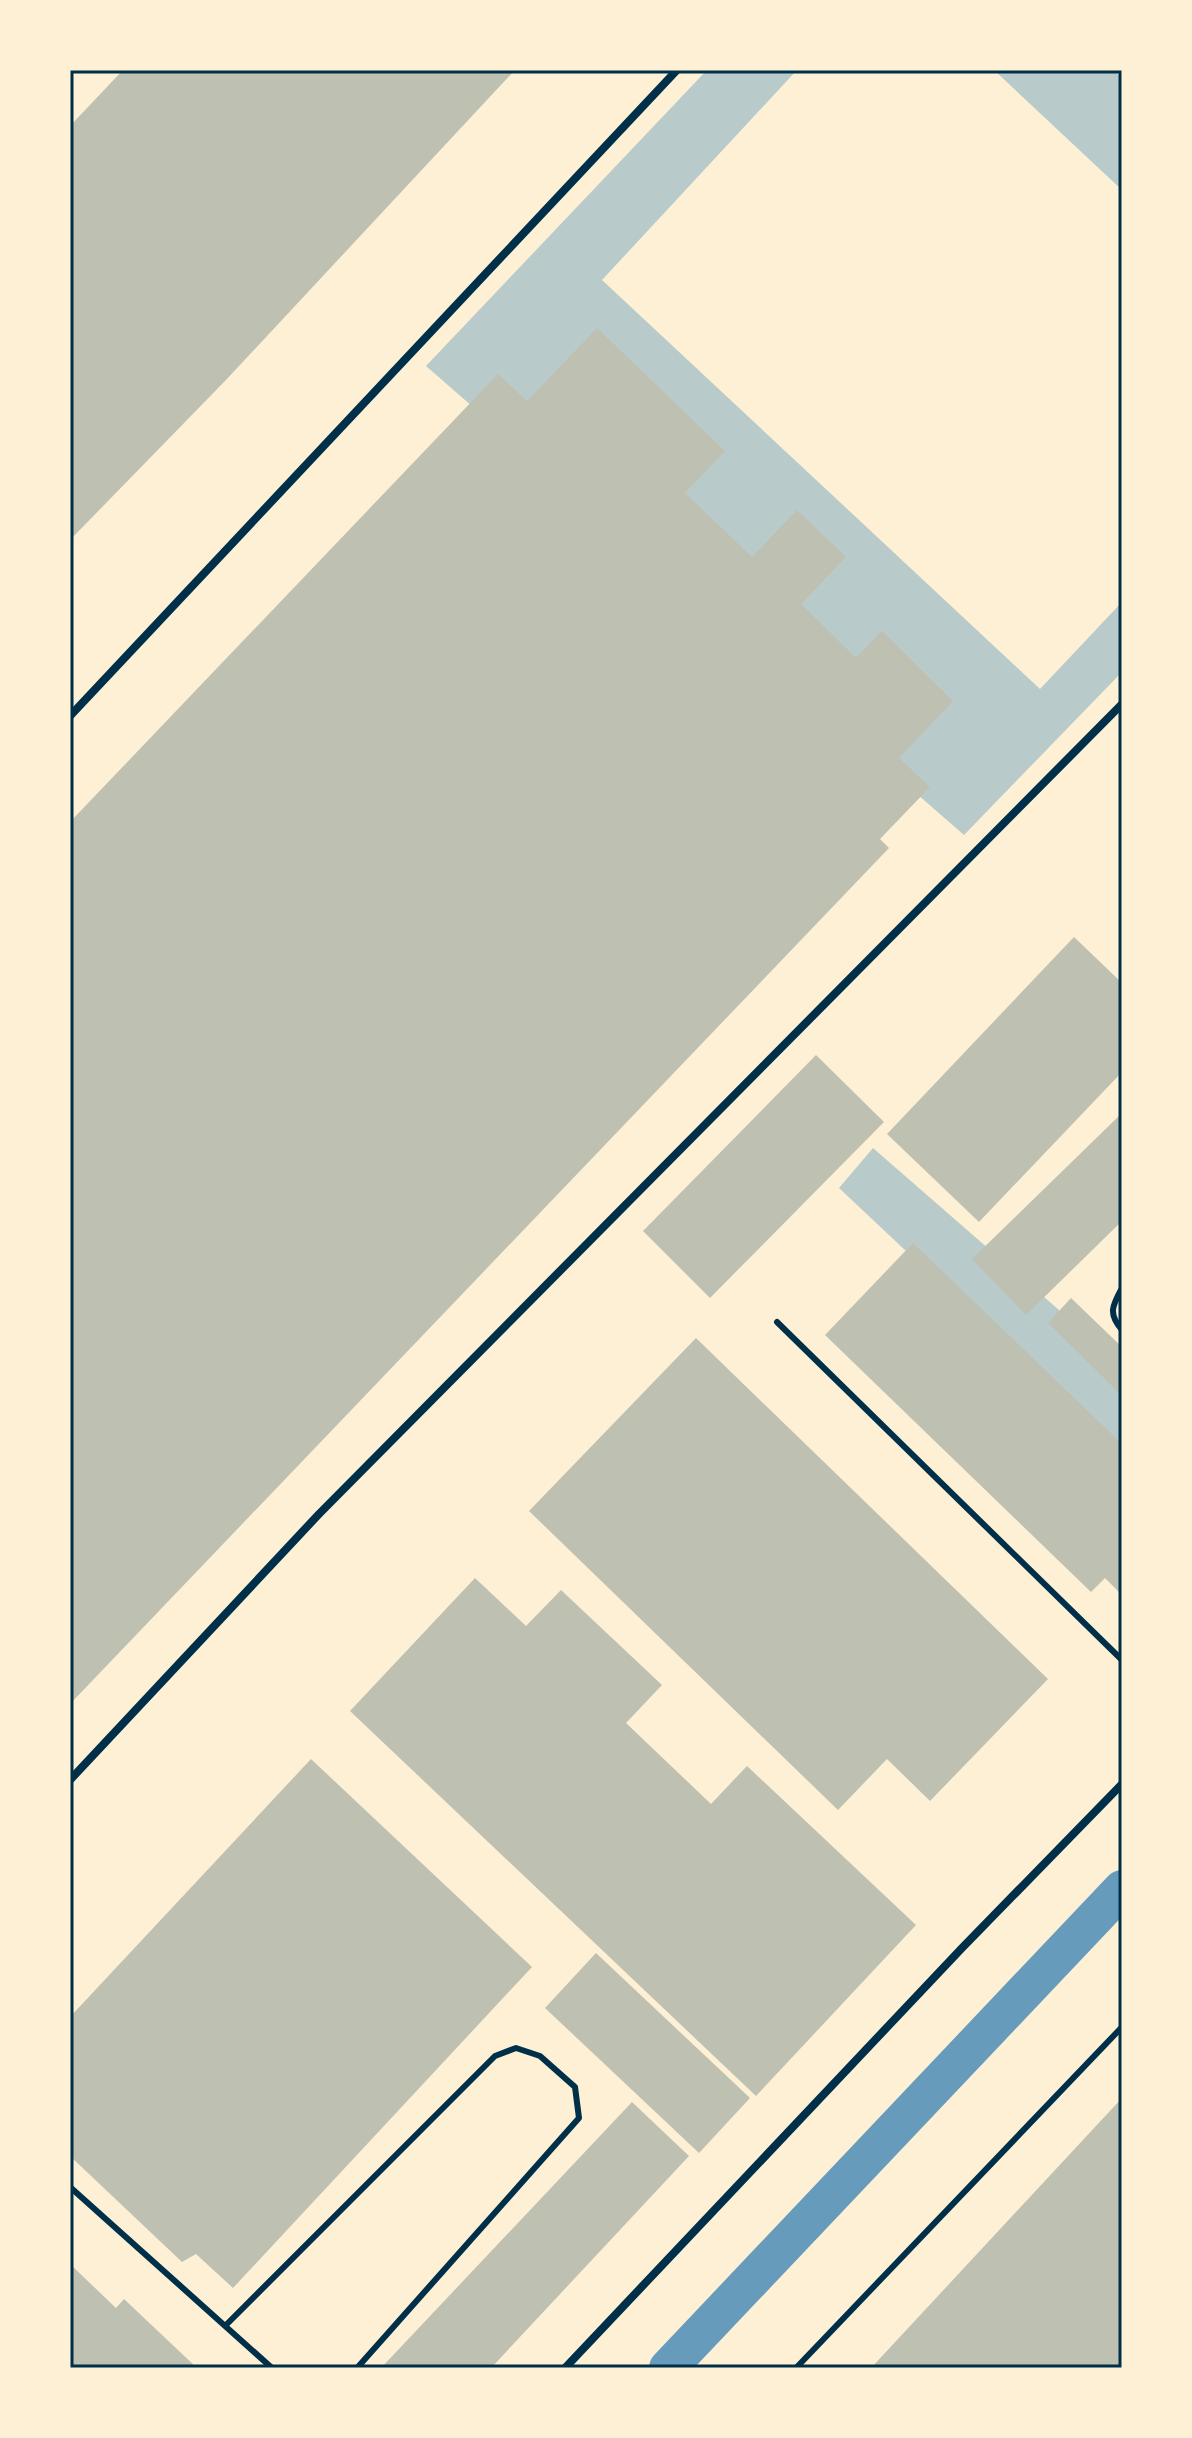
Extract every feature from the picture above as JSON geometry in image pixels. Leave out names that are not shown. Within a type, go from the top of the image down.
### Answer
[{"type":"street","points":[[70,716],[677,70]]},
{"type":"street","points":[[70,1780],[319,1514],[1122,704]]},
{"type":"street","points":[[565,2368],[962,1948],[1122,1784]]},
{"type":"lane","points":[[1122,1288],[1113,1304],[1113,1318],[1122,1330]]},
{"type":"lane","points":[[777,1322],[1120,1654]]},
{"type":"lane","points":[[796,2368],[1122,2027]]},
{"type":"lane","points":[[225,2326],[495,2056],[516,2048],[540,2056],[575,2087],[579,2118],[357,2368]]},
{"type":"lane","points":[[70,2187],[272,2368]]},
{"type":"shaded area","points":[[707,70],[797,70],[602,280],[1040,689],[1122,602],[1122,672],[964,835],[426,366]]},
{"type":"shaded area","points":[[994,70],[1113,70],[1122,78],[1122,190]]},
{"type":"shaded area","points":[[873,1148],[1122,1365],[1122,1454],[839,1188]]},
{"type":"building","points":[[123,70],[515,70],[225,381],[70,540],[70,126]]},
{"type":"building","points":[[597,328],[725,451],[685,493],[752,557],[797,510],[846,557],[801,604],[856,658],[882,631],[953,701],[899,758],[930,787],[880,839],[889,848],[70,1704],[70,822],[498,374],[527,401]]},
{"type":"building","points":[[1074,937],[1122,983],[1122,1072],[979,1222],[887,1134]]},
{"type":"building","points":[[816,1055],[884,1122],[710,1298],[643,1231]]},
{"type":"building","points":[[1122,1113],[1122,1221],[1026,1315],[972,1259]]},
{"type":"building","points":[[913,1243],[1122,1444],[1122,1595],[1105,1578],[1091,1592],[825,1335]]},
{"type":"building","points":[[1071,1298],[1122,1347],[1122,1396],[1048,1323]]},
{"type":"building","points":[[696,1338],[1048,1679],[930,1801],[887,1759],[838,1810],[529,1511]]},
{"type":"building","points":[[475,1578],[526,1626],[561,1590],[662,1685],[626,1723],[711,1804],[747,1766],[916,1925],[756,2096],[350,1711]]},
{"type":"building","points":[[311,1759],[532,1967],[233,2288],[196,2254],[182,2262],[70,2156],[70,2017]]},
{"type":"building","points":[[596,1953],[750,2098],[699,2153],[545,2008]]},
{"type":"building","points":[[1122,2098],[1122,2368],[871,2368]]},
{"type":"building","points":[[632,2102],[689,2156],[491,2368],[381,2368]]},
{"type":"building","points":[[70,2264],[116,2308],[124,2299],[197,2368],[70,2368]]},
{"type":"waterway","points":[[668,2368],[1122,1889]]}]
